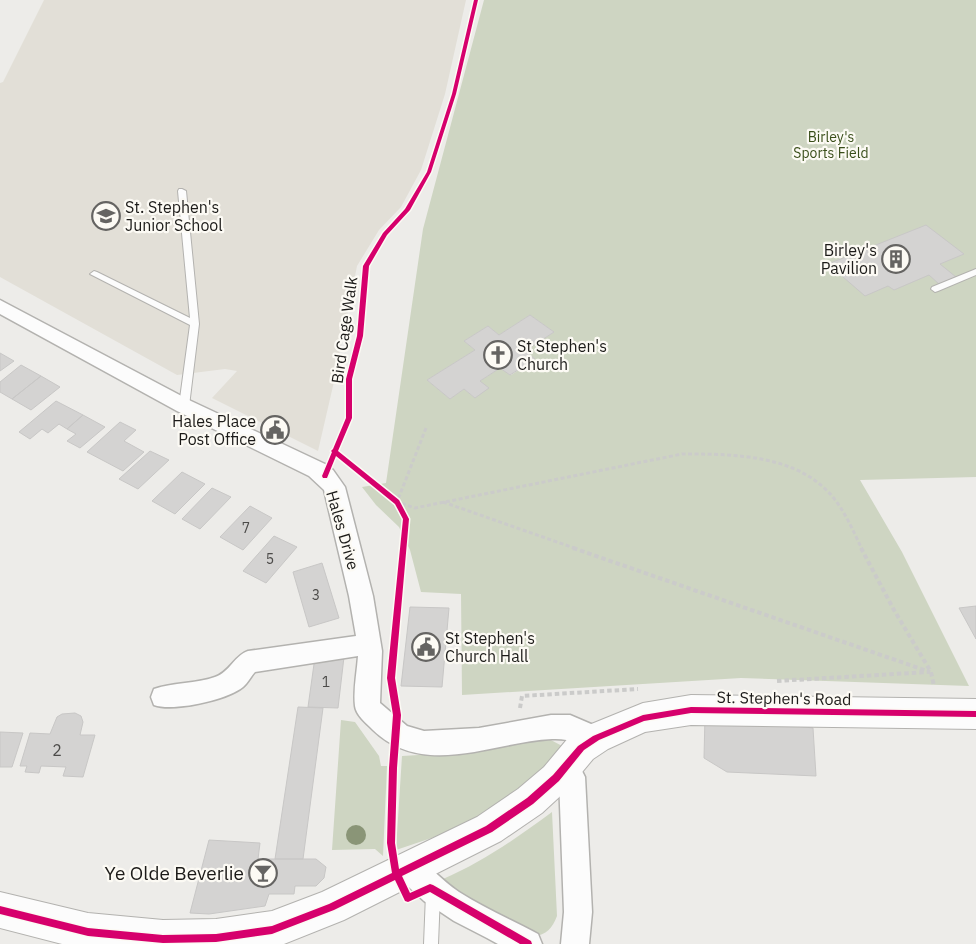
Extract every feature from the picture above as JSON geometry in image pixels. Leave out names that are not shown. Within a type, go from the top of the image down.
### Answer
[{"type":"street","name":"Hales Drive","points":[[0,306],[184,406],[325,476],[334,487],[361,596],[369,644],[367,707],[382,722],[408,740],[432,744],[551,727],[570,727],[596,738]]},
{"type":"street","points":[[163,697],[218,688],[235,679],[248,662],[369,644]]},
{"type":"street","name":"St. Stephen's Road","points":[[0,910],[86,938],[216,938],[272,930],[331,906],[489,828],[530,801],[566,766],[581,748],[596,738],[643,718],[691,710],[976,714]]},
{"type":"street","points":[[566,766],[572,777],[573,787],[578,912],[575,944]]},
{"type":"street","points":[[409,868],[434,891],[528,944]]},
{"type":"lane","points":[[182,191],[195,324],[184,406]]},
{"type":"lane","points":[[935,289],[976,272]]},
{"type":"lane","points":[[94,274],[195,324]]},
{"type":"lane","points":[[431,944],[434,891]]},
{"type":"path","points":[[397,502],[426,428]]},
{"type":"path","points":[[397,502],[415,508],[682,454],[710,454],[766,460],[803,472],[832,496],[868,558],[894,610],[931,672],[939,714]]},
{"type":"path","points":[[390,496],[402,510]]},
{"type":"path","points":[[442,502],[931,672]]},
{"type":"shaded area","name":"St. Stephen's Junior School","points":[[44,0],[466,0],[445,94],[421,170],[401,207],[379,230],[357,266],[318,451],[212,398],[237,371],[225,369],[177,375],[0,277],[0,83],[3,82]]},
{"type":"green space","name":"Birley's Sports Field","points":[[484,0],[976,0],[976,477],[860,480],[902,552],[969,686],[741,678],[462,695],[461,594],[421,592],[410,550],[399,527],[376,505],[362,487],[386,483],[423,229]],"holes":[[[530,315],[554,332],[525,351],[535,359],[511,375],[500,368],[480,381],[475,398],[464,389],[450,399],[427,380],[475,350],[464,341],[488,326],[499,335]]]},
{"type":"green space","points":[[341,720],[355,722],[379,756],[381,766],[387,766],[383,856],[375,849],[332,850]]},
{"type":"green space","points":[[549,739],[564,747],[530,781],[473,824],[396,850],[402,756],[452,753]]},
{"type":"green space","points":[[552,812],[557,916],[548,930],[533,937],[449,892],[443,879],[486,857]]},
{"type":"building","name":"Birley's Pavilion","points":[[926,225],[964,254],[940,264],[956,277],[939,284],[929,275],[894,290],[888,286],[865,296],[828,264]]},
{"type":"building","name":"St Stephen's Church","points":[[530,315],[554,332],[525,351],[535,359],[510,375],[500,368],[480,381],[489,388],[475,398],[464,389],[450,399],[427,380],[475,350],[464,341],[488,326],[499,335]]},
{"type":"building","points":[[0,353],[14,361],[0,371]]},
{"type":"building","points":[[21,365],[41,376],[12,399],[0,392],[0,382]]},
{"type":"building","points":[[41,376],[60,387],[31,410],[12,399]]},
{"type":"building","points":[[56,401],[83,415],[67,429],[59,424],[48,433],[42,429],[30,439],[19,432]]},
{"type":"building","points":[[83,415],[105,427],[80,448],[67,441],[76,434],[67,429]]},
{"type":"building","points":[[120,422],[136,430],[124,441],[144,452],[123,471],[87,452]]},
{"type":"building","points":[[150,451],[169,460],[138,489],[119,479]]},
{"type":"building","points":[[182,472],[205,484],[175,514],[152,501]]},
{"type":"building","points":[[212,488],[231,497],[200,529],[182,519]]},
{"type":"building","points":[[250,506],[272,518],[243,550],[220,537]]},
{"type":"building","points":[[274,536],[297,547],[266,583],[243,571]]},
{"type":"building","points":[[322,563],[339,618],[309,627],[293,572]]},
{"type":"building","points":[[976,606],[976,639],[959,608]]},
{"type":"building","name":"St Stephen's Church Hall","points":[[410,607],[449,608],[442,687],[401,686]]},
{"type":"building","points":[[315,657],[344,657],[338,708],[308,707]]},
{"type":"building","points":[[298,707],[323,708],[303,859],[275,859]]},
{"type":"building","points":[[75,713],[81,716],[83,722],[80,735],[95,735],[83,777],[63,776],[66,767],[41,766],[39,773],[25,772],[27,766],[20,766],[30,733],[50,734],[57,717],[62,714]]},
{"type":"building","points":[[705,716],[813,728],[816,776],[727,772],[704,758]]},
{"type":"building","points":[[0,732],[23,733],[12,767],[0,767]]},
{"type":"building","name":"Ye Olde Beverlie","points":[[209,840],[260,843],[258,859],[316,859],[326,867],[324,878],[316,886],[295,886],[294,894],[269,894],[265,906],[209,914],[190,913]]},
{"type":"cycle path","name":"Bird Cage Walk","points":[[325,476],[349,418],[349,379],[360,336],[366,266],[385,234],[407,210],[429,172],[454,94],[476,0]]},
{"type":"cycle path","points":[[334,451],[397,502],[406,519],[391,678],[397,715],[393,768],[391,843],[396,874],[408,898],[430,888],[528,944]]},
{"type":"cycle path","points":[[0,910],[88,932],[163,939],[216,938],[272,930],[331,907],[489,829],[530,801],[556,778],[581,748],[596,738],[643,718],[691,710],[976,714]]},
{"type":"place","name":"St. Stephen's Junior School","points":[[106,216]]},
{"type":"place","name":"Birley's Pavilion","points":[[896,259]]},
{"type":"place","name":"St Stephen's Church","points":[[498,355]]},
{"type":"place","name":"Hales Place Post Office","points":[[275,430]]},
{"type":"place","name":"St Stephen's Church Hall","points":[[426,647]]},
{"type":"place","name":"Ye Olde Beverlie","points":[[263,873]]}]
